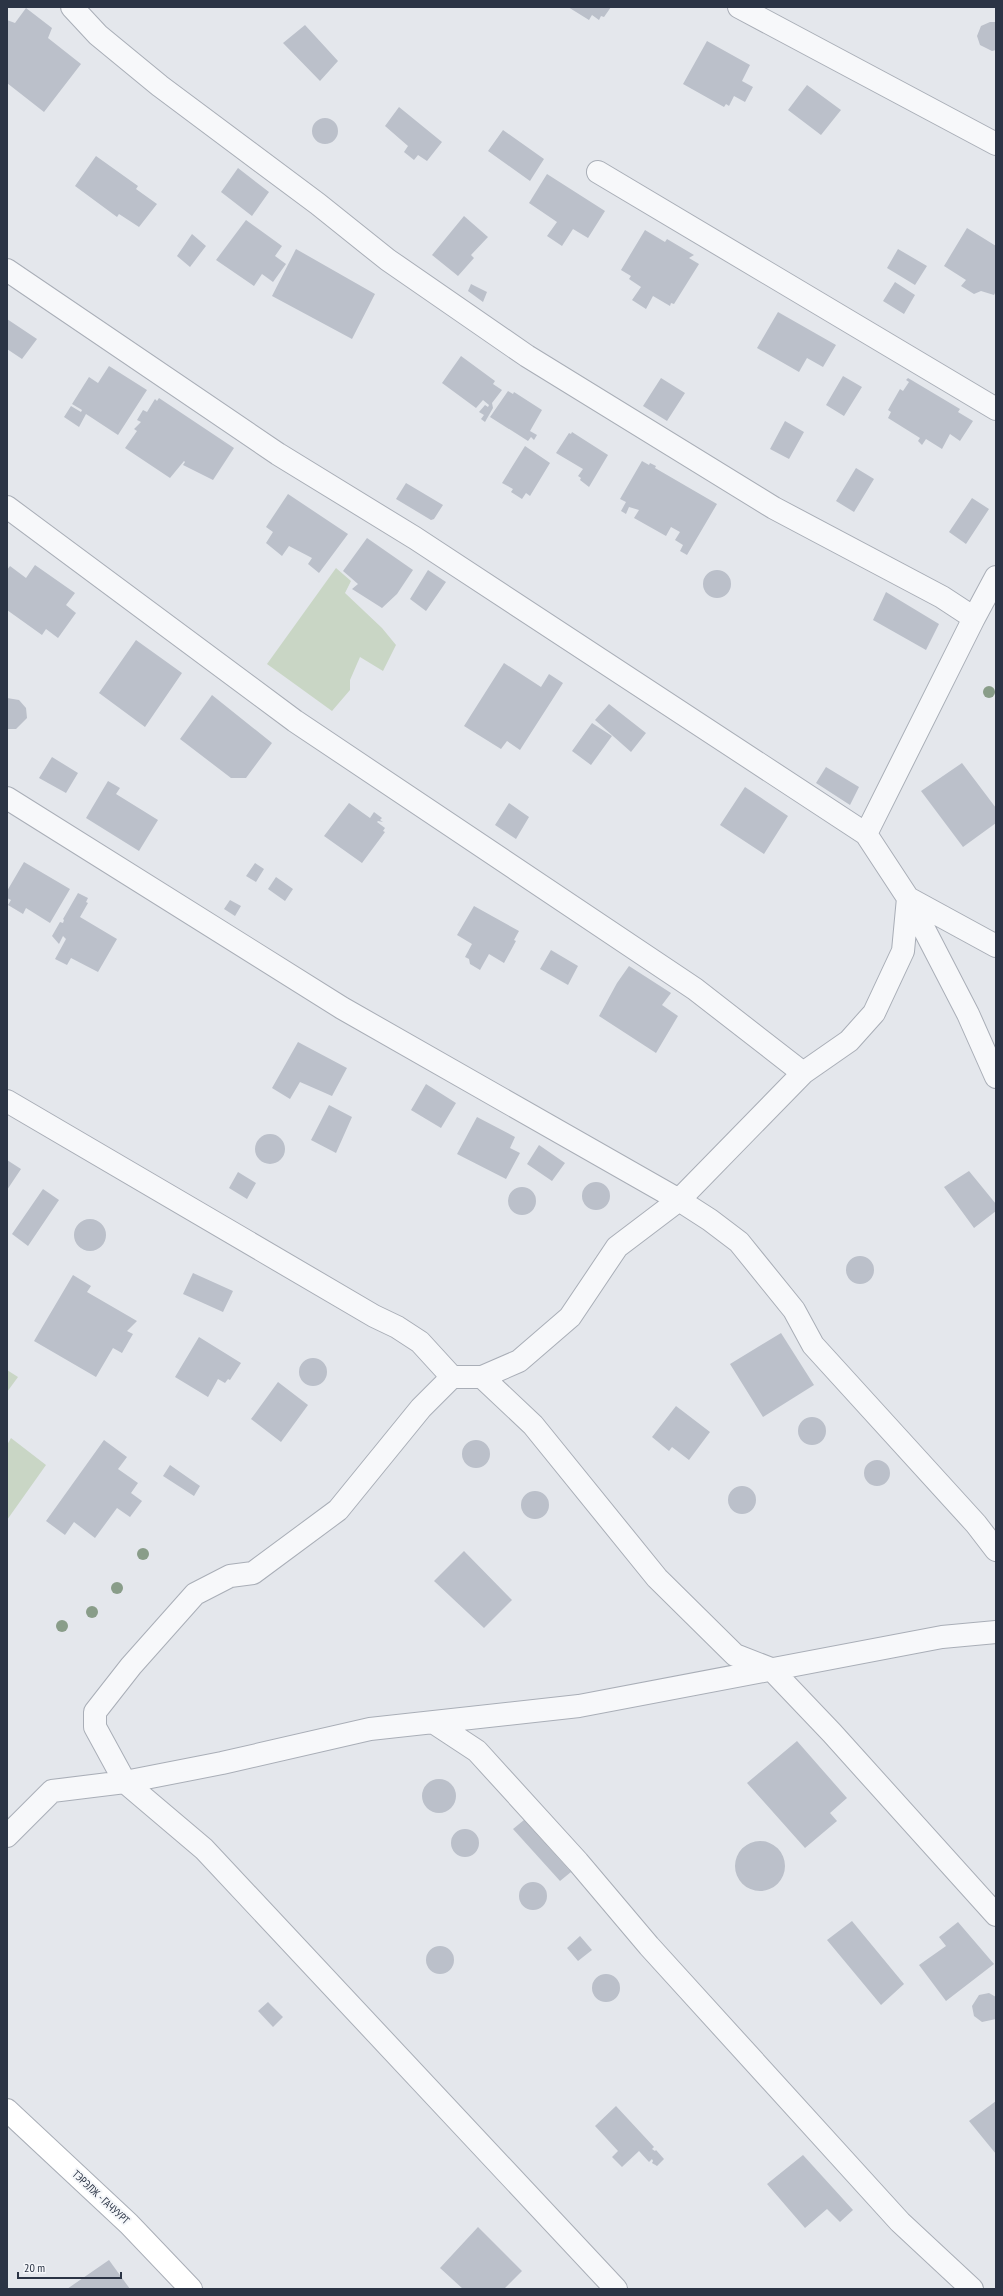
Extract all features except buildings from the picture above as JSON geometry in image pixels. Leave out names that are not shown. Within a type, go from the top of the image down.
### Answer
[{"type":"main road","name":"ТЭРЭЛЖ - ГАЧУУРТ","points":[[7,2110],[129,2224],[191,2289]]},
{"type":"street","points":[[72,7],[113,48],[160,86],[306,194],[388,260],[527,356],[774,508],[942,597],[974,618]]},
{"type":"street","points":[[739,7],[996,144]]},
{"type":"street","points":[[598,172],[996,410]]},
{"type":"street","points":[[7,270],[278,454],[415,538],[866,834],[908,898],[968,1014],[996,1077]]},
{"type":"street","points":[[7,507],[295,721],[695,989],[803,1073]]},
{"type":"street","points":[[866,834],[996,577]]},
{"type":"street","points":[[7,798],[342,1008],[680,1200],[740,1242],[794,1310],[813,1345],[976,1524],[996,1550]]},
{"type":"street","points":[[616,2289],[204,1848],[125,1782],[95,1727],[95,1712],[131,1666],[195,1594],[230,1576],[253,1573],[338,1510],[421,1408],[452,1377],[482,1377],[519,1361],[570,1317],[617,1247],[680,1200],[803,1073],[849,1041],[874,1013],[903,952],[908,898]]},
{"type":"street","points":[[908,898],[996,946]]},
{"type":"street","points":[[7,1101],[374,1316],[397,1327],[420,1342],[452,1377]]},
{"type":"street","points":[[482,1377],[533,1425],[657,1578],[735,1655],[771,1669],[832,1733],[996,1915]]},
{"type":"street","points":[[7,1836],[52,1791],[125,1782],[222,1763],[370,1728],[579,1706],[942,1637],[996,1632]]},
{"type":"street","points":[[433,1722],[477,1751],[578,1862],[649,1946],[900,2222],[972,2289]]},
{"type":"green space","points":[[336,568],[351,581],[345,593],[382,628],[396,645],[383,671],[360,657],[350,680],[350,690],[332,711],[267,664]]},
{"type":"green space","points":[[7,1370],[18,1377],[7,1392]]},
{"type":"green space","points":[[11,1438],[46,1465],[7,1520],[7,1445]]}]
